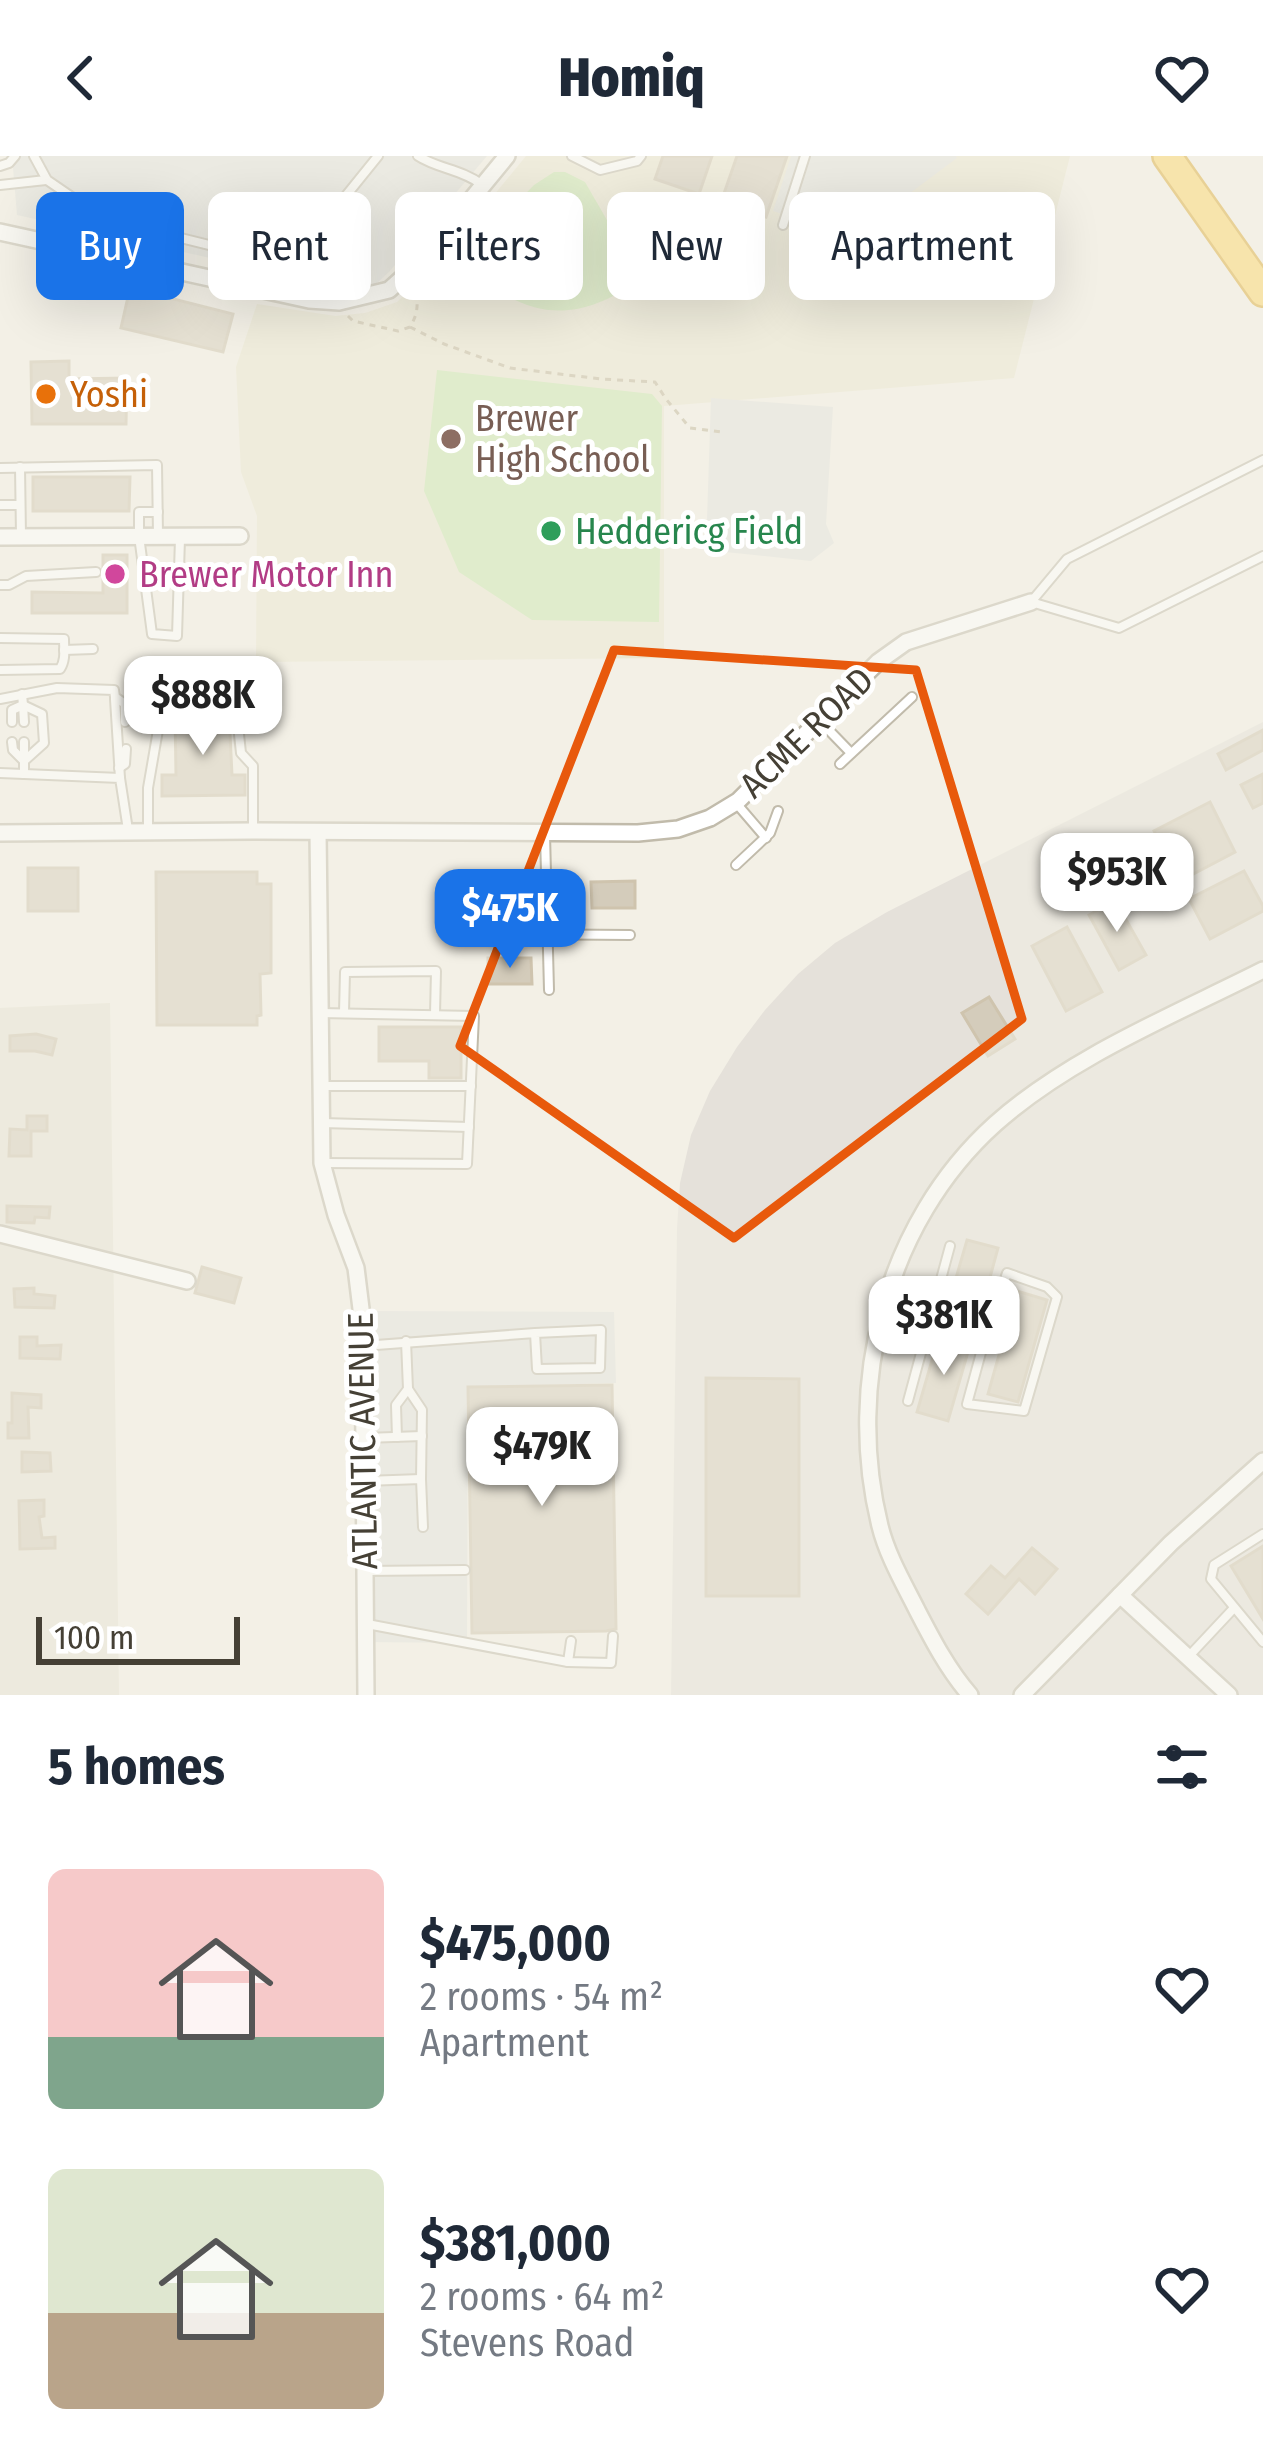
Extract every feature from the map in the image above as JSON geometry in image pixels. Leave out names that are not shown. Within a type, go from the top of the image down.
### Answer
[{"type":"highway","points":[[1167,156],[1263,292]]},
{"type":"street","points":[[477,192],[507,156]]},
{"type":"street","points":[[0,232],[36,240]]},
{"type":"street","points":[[184,273],[333,302],[365,298],[395,284]]},
{"type":"street","points":[[0,537],[240,536]]},
{"type":"street","name":"ACME ROAD","points":[[0,833],[638,833],[678,829],[710,818],[735,802],[878,662],[906,642],[1031,602]]},
{"type":"street","name":"ATLANTIC AVENUE","points":[[318,832],[322,1163],[335,1215],[356,1268],[363,1346],[366,1695]]},
{"type":"street","points":[[970,1695],[930,1635],[881,1530],[872,1475],[870,1373],[882,1311],[915,1227],[960,1160],[1038,1090],[1080,1063],[1263,970]]},
{"type":"street","points":[[0,1234],[187,1281]]},
{"type":"street","points":[[1022,1695],[1171,1543],[1263,1461]]},
{"type":"street","points":[[1120,1595],[1229,1695]]},
{"type":"lane","points":[[0,166],[15,156]]},
{"type":"lane","points":[[34,156],[47,180],[65,192]]},
{"type":"lane","points":[[184,239],[290,266],[377,156]]},
{"type":"lane","points":[[418,156],[483,185]]},
{"type":"lane","points":[[572,156],[600,170],[641,156]]},
{"type":"lane","points":[[783,225],[805,156]]},
{"type":"lane","points":[[0,185],[47,180]]},
{"type":"lane","points":[[1263,460],[1067,559],[1031,602],[1119,628],[1263,556]]},
{"type":"lane","points":[[0,468],[157,465],[158,536]]},
{"type":"lane","points":[[20,467],[22,537]]},
{"type":"lane","points":[[0,505],[20,505]]},
{"type":"lane","points":[[158,512],[139,512],[152,634],[177,636],[180,536]]},
{"type":"lane","points":[[0,585],[26,576],[96,572]]},
{"type":"lane","points":[[0,638],[64,639],[60,668],[0,670]]},
{"type":"lane","points":[[64,650],[93,649]]},
{"type":"lane","points":[[0,699],[75,688],[114,691],[128,832]]},
{"type":"lane","points":[[22,694],[24,722]]},
{"type":"lane","points":[[840,764],[911,697]]},
{"type":"lane","points":[[115,698],[124,704],[125,722]]},
{"type":"lane","points":[[148,832],[148,788],[163,701],[236,706],[241,753],[253,766],[254,831]]},
{"type":"lane","points":[[12,722],[12,710],[23,705],[42,714],[44,743],[24,761]]},
{"type":"lane","points":[[819,720],[851,753]]},
{"type":"lane","points":[[12,742],[24,761]]},
{"type":"lane","points":[[24,742],[24,774]]},
{"type":"lane","points":[[119,773],[126,749]]},
{"type":"lane","points":[[0,773],[119,773]]},
{"type":"lane","points":[[735,802],[766,838]]},
{"type":"lane","points":[[736,865],[766,838],[778,811]]},
{"type":"lane","points":[[545,832],[549,990]]},
{"type":"lane","points":[[495,934],[630,934]]},
{"type":"lane","points":[[344,1012],[345,972],[436,971],[435,1014]]},
{"type":"lane","points":[[320,1013],[474,1016],[467,1164],[322,1163]]},
{"type":"lane","points":[[321,1086],[471,1086]]},
{"type":"lane","points":[[322,1123],[469,1127]]},
{"type":"lane","points":[[908,1401],[950,1246]]},
{"type":"lane","points":[[1006,1273],[1047,1287],[1057,1297],[1024,1411],[967,1404],[986,1338],[1006,1273]]},
{"type":"lane","points":[[882,1311],[986,1338]]},
{"type":"lane","points":[[363,1346],[406,1341],[535,1333],[601,1330],[600,1368],[537,1370],[535,1333]]},
{"type":"lane","points":[[406,1341],[408,1389],[422,1410],[423,1527]]},
{"type":"lane","points":[[397,1438],[396,1406],[408,1389]]},
{"type":"lane","points":[[364,1438],[422,1436]]},
{"type":"lane","points":[[364,1481],[421,1479]]},
{"type":"lane","points":[[1263,1534],[1214,1565],[1211,1579],[1263,1642]]},
{"type":"lane","points":[[364,1571],[465,1570]]},
{"type":"lane","points":[[1187,1659],[1234,1608]]},
{"type":"lane","points":[[367,1624],[568,1662],[611,1663],[613,1636]]},
{"type":"lane","points":[[568,1662],[572,1641]]},
{"type":"path","points":[[410,328],[418,314],[417,300]]},
{"type":"path","points":[[333,302],[353,321],[398,331],[410,328],[510,368],[656,382],[690,428],[721,432]]},
{"type":"highlighted area","points":[[614,650],[916,670],[1022,1019],[734,1238],[460,1046]]},
{"type":"shaded area","points":[[12,156],[487,156],[457,192],[395,192],[395,265],[371,285],[371,192],[208,192],[208,258],[184,252],[184,192],[36,192],[36,219],[17,215]]},
{"type":"shaded area","name":"Brewer High School","points":[[526,156],[1070,156],[1055,215],[1055,192],[789,192],[789,300],[1034,300],[1014,378],[664,406],[664,658],[256,662],[257,516],[241,472],[236,367],[257,304],[335,316],[365,313],[399,300],[583,300],[583,192],[496,192]]},
{"type":"shaded area","points":[[791,156],[957,158],[912,192],[789,192],[789,216],[773,211]]},
{"type":"shaded area","points":[[711,398],[833,407],[826,524],[834,543],[811,561],[706,550]]},
{"type":"shaded area","points":[[1263,722],[1263,1695],[671,1695],[677,1228],[680,1183],[691,1135],[710,1091],[765,1010],[835,943],[887,912]]},
{"type":"shaded area","points":[[110,1003],[119,1695],[0,1695],[0,1008]]},
{"type":"shaded area","points":[[368,1311],[614,1312],[616,1383],[468,1387],[467,1643],[365,1642]]},
{"type":"green space","points":[[554,172],[585,182],[607,220],[607,298],[569,310],[547,310],[517,300],[583,300],[583,192],[527,192]]},
{"type":"green space","name":"Heddericg Field","points":[[437,370],[652,394],[662,406],[659,622],[532,620],[459,572],[424,491]]},
{"type":"building","points":[[663,156],[712,156],[700,192],[655,179]]},
{"type":"building","points":[[737,156],[787,156],[766,217],[765,192],[724,192]]},
{"type":"building","points":[[127,300],[178,300],[233,314],[223,352],[121,328]]},
{"type":"building","points":[[69,361],[69,379],[127,378],[126,424],[32,424],[31,362]]},
{"type":"building","points":[[33,477],[130,477],[129,511],[33,511]]},
{"type":"building","name":"Brewer Motor Inn","points":[[103,555],[127,555],[127,613],[32,613],[32,592],[103,593]]},
{"type":"building","points":[[175,714],[229,714],[232,775],[245,775],[245,795],[162,796],[162,775],[176,775]]},
{"type":"building","points":[[1263,730],[1263,750],[1226,770],[1218,754]]},
{"type":"building","points":[[1263,774],[1263,803],[1253,808],[1241,785]]},
{"type":"building","points":[[1210,802],[1235,852],[1180,881],[1154,831]]},
{"type":"building","points":[[1085,866],[1097,887],[1079,897],[1067,877]]},
{"type":"building","points":[[28,868],[78,868],[78,911],[28,911]]},
{"type":"building","points":[[1244,871],[1263,911],[1210,939],[1189,899]]},
{"type":"building","points":[[156,872],[257,872],[257,884],[271,884],[271,973],[260,974],[257,1025],[157,1025]]},
{"type":"building","points":[[635,881],[635,908],[592,908],[591,882]]},
{"type":"building","points":[[493,883],[531,883],[531,909],[493,910]]},
{"type":"building","points":[[1115,900],[1146,955],[1119,970],[1089,915]]},
{"type":"building","points":[[1067,927],[1102,992],[1066,1011],[1032,946]]},
{"type":"building","points":[[488,958],[531,958],[532,984],[488,984]]},
{"type":"building","points":[[989,997],[1015,1039],[988,1056],[962,1013]]},
{"type":"building","points":[[379,1027],[461,1027],[461,1078],[429,1078],[429,1061],[379,1061]]},
{"type":"building","points":[[36,1034],[56,1039],[52,1055],[10,1051],[10,1036]]},
{"type":"building","points":[[27,1116],[47,1116],[47,1131],[31,1131],[31,1156],[9,1156],[10,1129],[27,1130]]},
{"type":"building","points":[[7,1206],[50,1207],[49,1218],[7,1222]]},
{"type":"building","points":[[967,1240],[998,1248],[977,1325],[945,1316]]},
{"type":"building","points":[[202,1267],[241,1278],[234,1303],[195,1293]]},
{"type":"building","points":[[34,1288],[34,1294],[55,1296],[54,1308],[15,1307],[14,1289]]},
{"type":"building","points":[[1017,1291],[1047,1300],[1018,1402],[988,1394]]},
{"type":"building","points":[[939,1336],[970,1345],[948,1421],[917,1412]]},
{"type":"building","points":[[20,1337],[37,1337],[37,1346],[61,1345],[60,1359],[20,1358]]},
{"type":"building","points":[[706,1378],[799,1379],[799,1596],[706,1596]]},
{"type":"building","points":[[612,1385],[616,1629],[472,1633],[468,1387]]},
{"type":"building","points":[[12,1393],[41,1395],[41,1408],[28,1407],[29,1438],[8,1438]]},
{"type":"building","points":[[22,1452],[50,1453],[51,1471],[22,1472]]},
{"type":"building","points":[[44,1500],[44,1516],[39,1517],[42,1538],[55,1537],[55,1548],[20,1549],[19,1501]]},
{"type":"building","points":[[1263,1546],[1263,1619],[1231,1566]]},
{"type":"building","points":[[1032,1548],[1057,1569],[1035,1594],[1019,1579],[988,1614],[966,1594],[991,1566],[1005,1578]]},
{"type":"place","name":"Yoshi","points":[[46,394]]},
{"type":"place","name":"Brewer High School","points":[[451,439]]},
{"type":"place","name":"Heddericg Field","points":[[551,531]]},
{"type":"place","name":"Brewer Motor Inn","points":[[115,574]]}]
